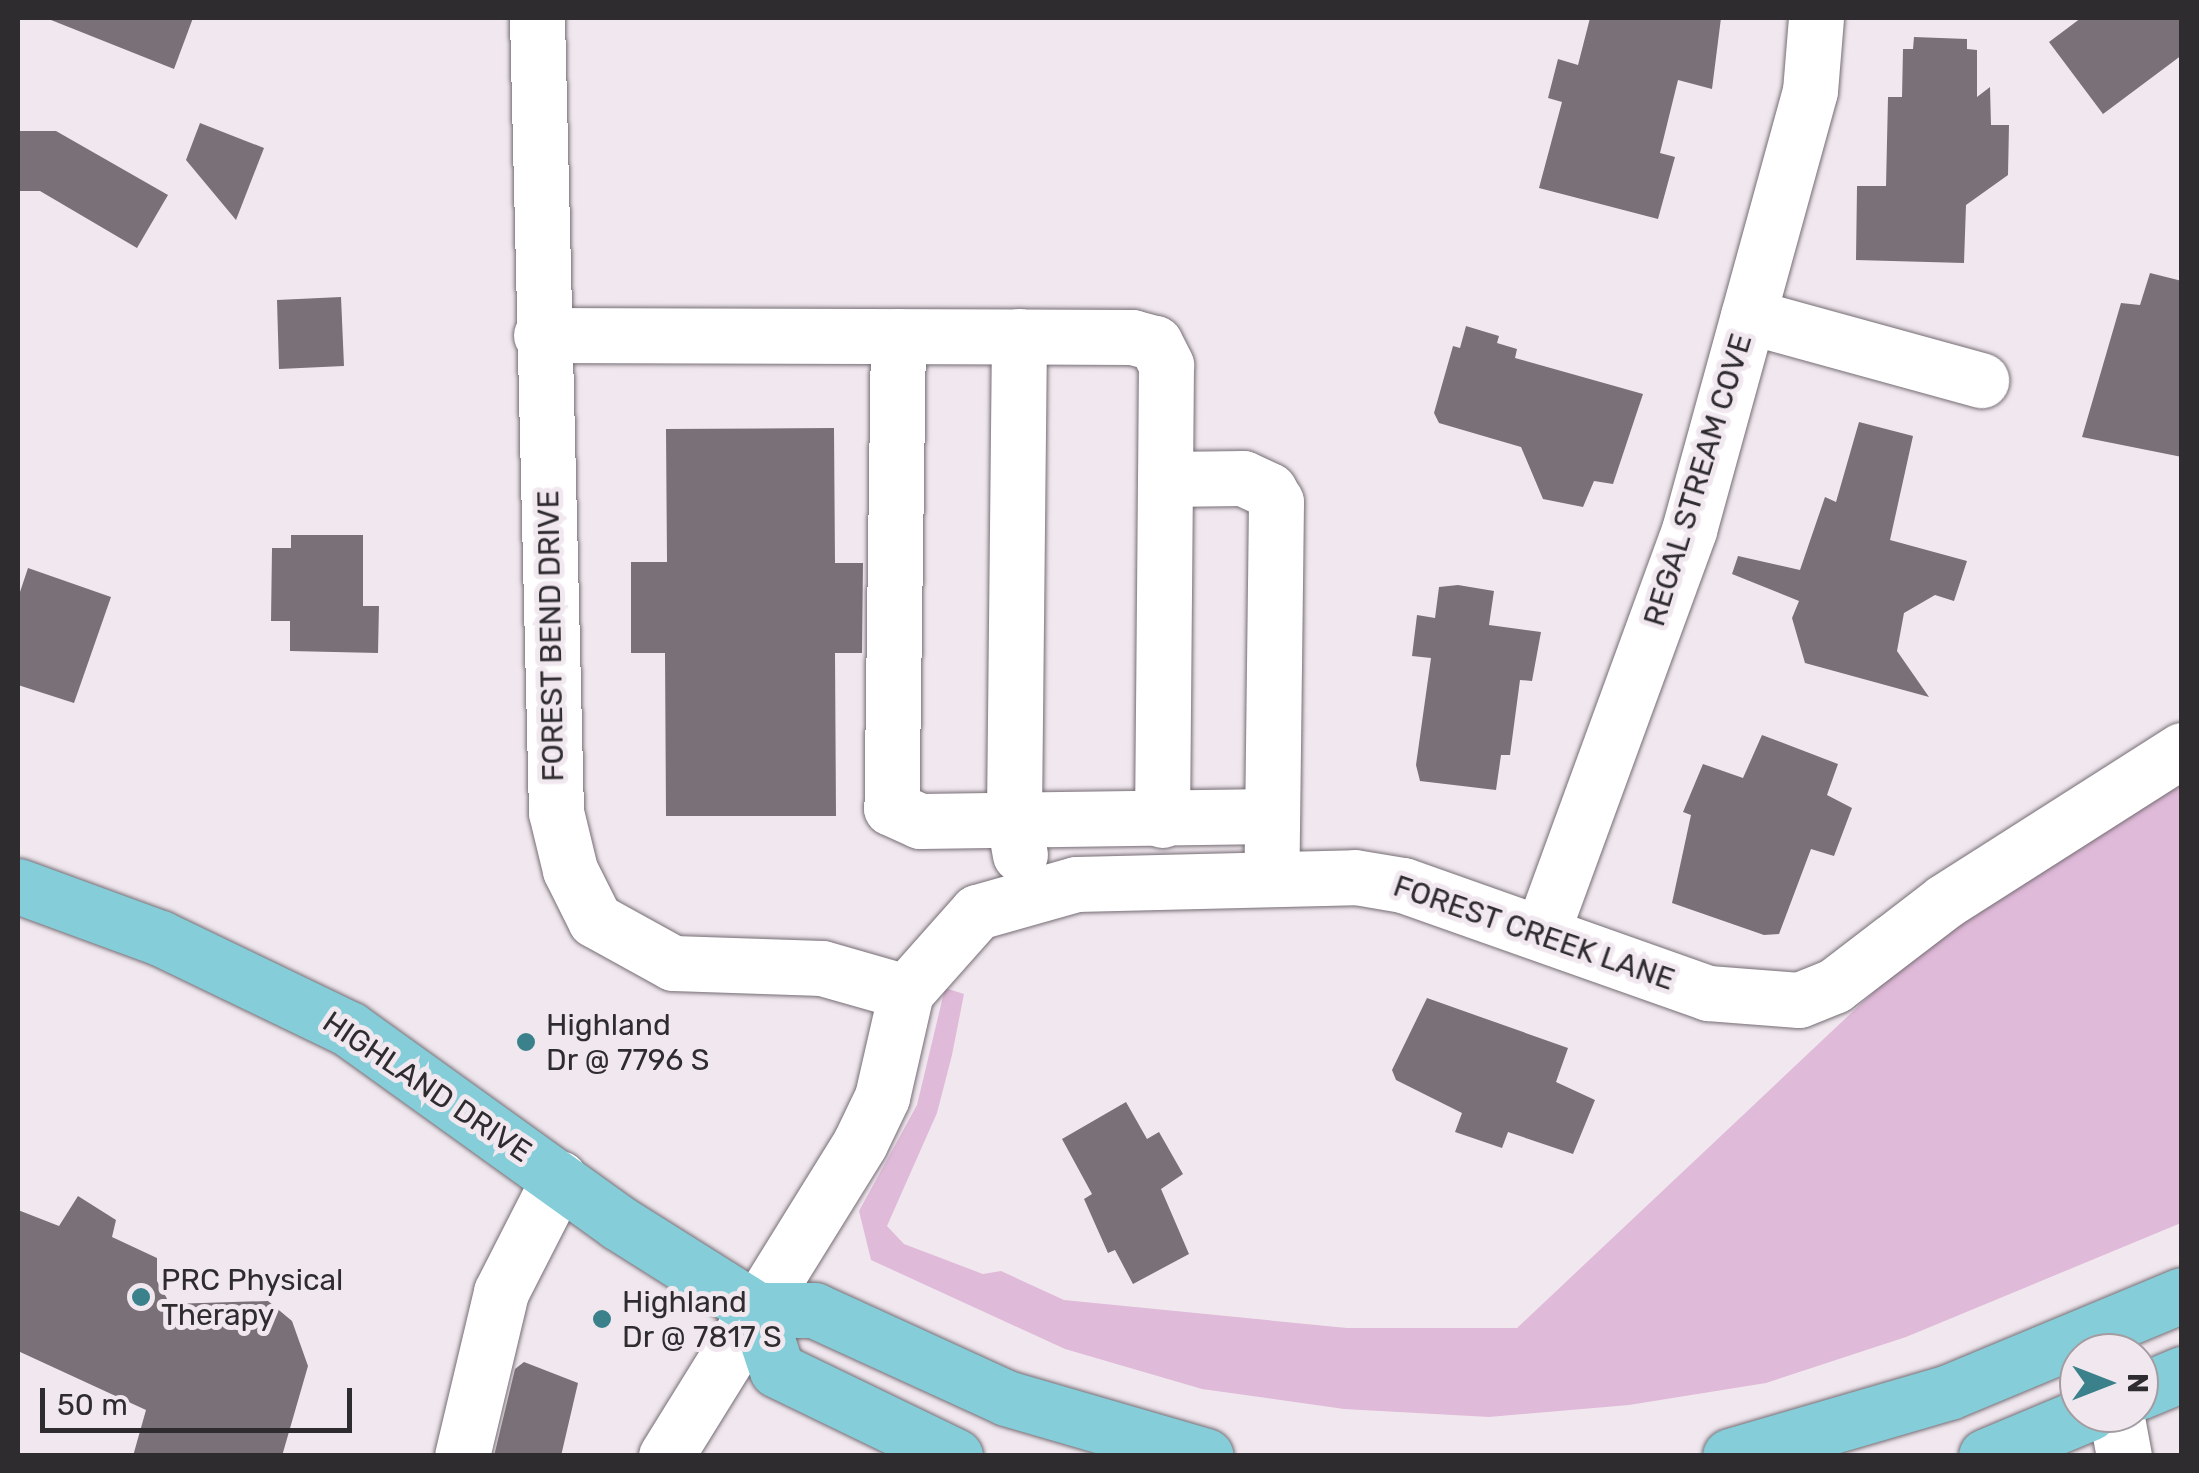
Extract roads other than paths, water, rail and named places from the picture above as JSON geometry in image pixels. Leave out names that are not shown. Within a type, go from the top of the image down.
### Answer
[{"type":"main road","name":"HIGHLAND DRIVE","points":[[18,886],[160,938],[322,1014],[757,1310]]},
{"type":"main road","points":[[1730,1456],[1950,1392],[2182,1295]]},
{"type":"main road","points":[[955,1456],[777,1370],[757,1310],[814,1310],[1006,1398],[1206,1456]]},
{"type":"main road","points":[[1986,1456],[2059,1426]]},
{"type":"street","name":"FOREST BEND DRIVE","points":[[538,18],[541,336],[556,812],[570,870],[596,920],[673,963],[822,968],[906,992]]},
{"type":"street","name":"REGAL STREAM COVE","points":[[1542,932],[1689,530],[1810,91],[1816,18]]},
{"type":"street","points":[[1748,316],[1980,380]]},
{"type":"street","points":[[541,336],[1019,336],[1154,344],[1166,364],[1162,820]]},
{"type":"street","points":[[898,336],[890,808],[920,821],[1272,816]]},
{"type":"street","points":[[1019,336],[1014,821],[1028,892]]},
{"type":"street","points":[[1165,478],[1242,478],[1269,490],[1276,502],[1272,880]]},
{"type":"street","name":"FOREST CREEK LANE","points":[[666,1456],[882,1097],[906,992],[977,912],[1028,892],[1355,877],[1404,885],[1708,993],[1799,1000],[1834,986],[1945,901],[2182,750]]},
{"type":"street","points":[[462,1456],[501,1292],[559,1178]]},
{"type":"place","name":"Highland Dr @ 7796 S","points":[[526,1042]]},
{"type":"place","name":"PRC Physical Therapy","points":[[141,1297]]},
{"type":"place","name":"Highland Dr @ 7817 S","points":[[602,1319]]}]
